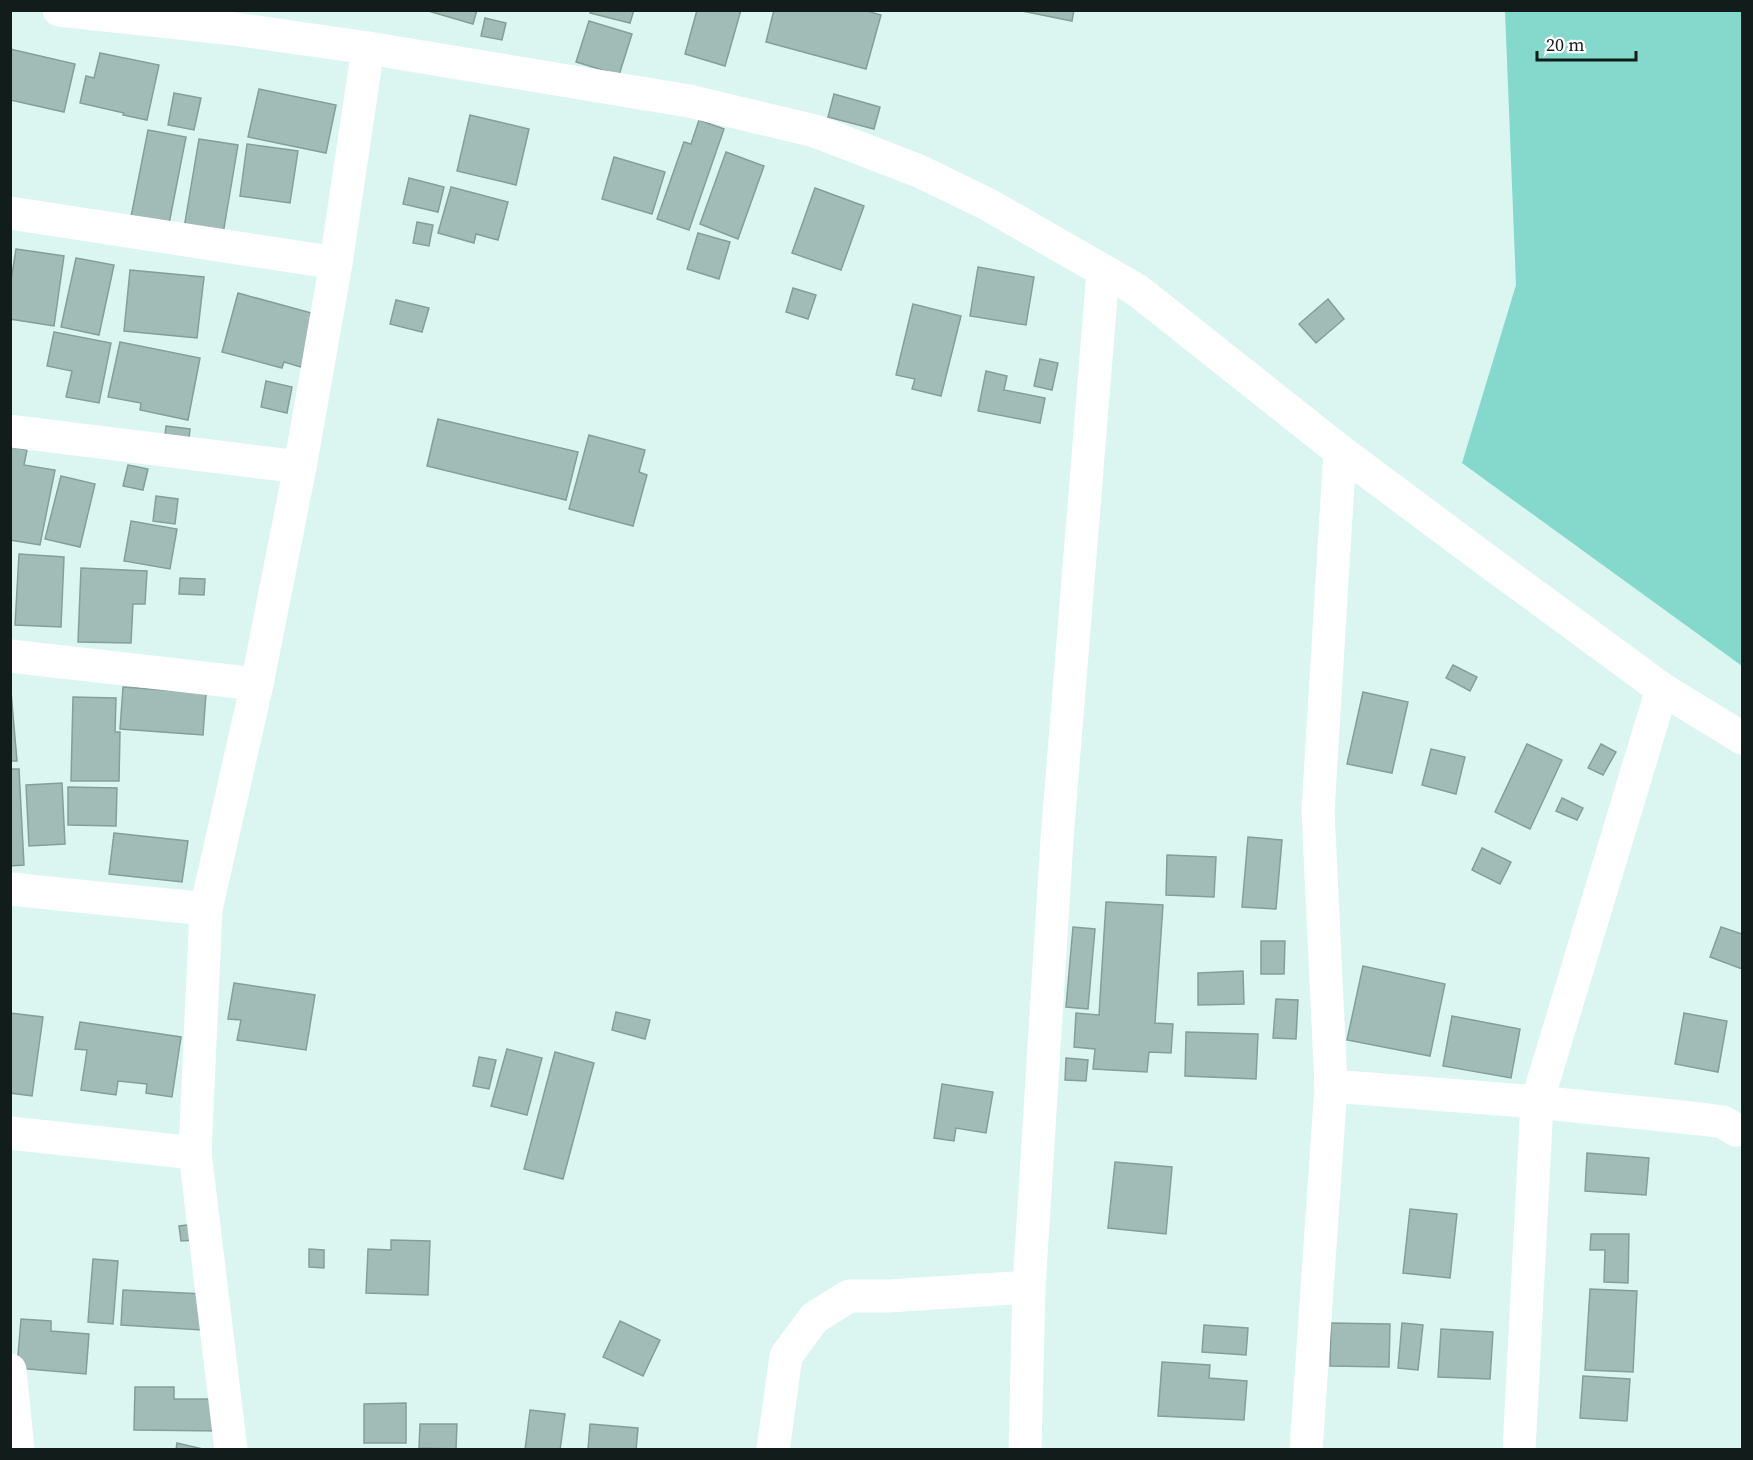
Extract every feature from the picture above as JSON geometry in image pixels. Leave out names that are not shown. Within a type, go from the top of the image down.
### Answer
[{"type":"street","points":[[59,10],[235,29],[368,48],[689,101],[815,131],[919,171],[987,204],[1137,290],[1340,451],[1662,689],[1743,738]]},
{"type":"street","points":[[231,1449],[195,1153],[206,909],[257,684],[300,467],[336,263],[368,48]]},
{"type":"street","points":[[10,213],[336,263]]},
{"type":"street","points":[[1025,1449],[1029,1287],[1057,838],[1103,272]]},
{"type":"street","points":[[10,431],[300,467]]},
{"type":"street","points":[[1306,1449],[1331,1086],[1318,810],[1340,451]]},
{"type":"street","points":[[10,656],[257,684]]},
{"type":"street","points":[[1519,1449],[1537,1102],[1662,689]]},
{"type":"street","points":[[10,889],[206,909]]},
{"type":"street","points":[[1331,1086],[1537,1102],[1724,1122],[1736,1130]]},
{"type":"street","points":[[10,1133],[195,1153]]},
{"type":"street","points":[[773,1449],[786,1356],[814,1318],[849,1296],[888,1296],[1029,1287]]},
{"type":"street","points":[[10,1370],[18,1449]]},
{"type":"green space","points":[[1505,11],[1742,11],[1742,666],[1462,463],[1516,285]]},
{"type":"building","points":[[425,10],[477,10],[473,24]]},
{"type":"building","points":[[591,10],[634,10],[630,23],[590,13]]},
{"type":"building","points":[[697,10],[741,10],[725,66],[685,54]]},
{"type":"building","points":[[774,10],[863,10],[881,15],[866,69],[766,42]]},
{"type":"building","points":[[1017,10],[1074,10],[1072,21]]},
{"type":"building","points":[[485,18],[506,23],[502,40],[481,36]]},
{"type":"building","points":[[589,21],[632,34],[619,75],[576,62]]},
{"type":"building","points":[[10,49],[75,64],[64,112],[10,100]]},
{"type":"building","points":[[100,53],[159,65],[147,120],[80,103],[86,76],[94,78]]},
{"type":"building","points":[[259,89],[336,105],[326,153],[248,137]]},
{"type":"building","points":[[174,93],[201,98],[194,130],[168,125]]},
{"type":"building","points":[[834,94],[880,107],[874,129],[828,117]]},
{"type":"building","points":[[470,115],[529,129],[516,185],[457,171]]},
{"type":"building","points":[[699,120],[724,129],[689,230],[657,219],[684,142],[691,144]]},
{"type":"building","points":[[148,130],[186,137],[169,224],[131,217]]},
{"type":"building","points":[[199,139],[238,145],[223,234],[184,228]]},
{"type":"building","points":[[247,144],[298,151],[290,203],[240,196]]},
{"type":"building","points":[[726,152],[764,166],[738,239],[700,224]]},
{"type":"building","points":[[614,157],[665,172],[652,214],[602,199]]},
{"type":"building","points":[[409,178],[444,187],[438,212],[403,204]]},
{"type":"building","points":[[451,187],[508,202],[498,240],[476,234],[474,243],[438,233]]},
{"type":"building","points":[[815,188],[864,206],[841,270],[792,253]]},
{"type":"building","points":[[417,222],[433,225],[429,246],[413,243]]},
{"type":"building","points":[[698,233],[730,242],[719,279],[687,269]]},
{"type":"building","points":[[16,249],[64,256],[54,326],[10,319],[10,287]]},
{"type":"building","points":[[76,258],[114,265],[99,335],[61,327]]},
{"type":"building","points":[[978,267],[1034,277],[1026,325],[970,316]]},
{"type":"building","points":[[130,270],[204,277],[197,338],[124,331]]},
{"type":"building","points":[[793,288],[816,295],[808,319],[786,312]]},
{"type":"building","points":[[238,293],[315,314],[301,367],[284,362],[282,368],[222,352]]},
{"type":"building","points":[[1328,299],[1344,319],[1316,343],[1299,324]]},
{"type":"building","points":[[396,300],[429,308],[422,332],[390,324]]},
{"type":"building","points":[[913,304],[961,316],[941,396],[912,389],[915,379],[896,375]]},
{"type":"building","points":[[54,332],[111,343],[99,403],[66,397],[72,371],[47,366]]},
{"type":"building","points":[[120,342],[200,358],[188,420],[140,410],[141,403],[108,397]]},
{"type":"building","points":[[1040,359],[1058,363],[1052,390],[1034,386]]},
{"type":"building","points":[[986,371],[1007,376],[1004,390],[1045,398],[1040,423],[978,411]]},
{"type":"building","points":[[266,381],[292,387],[287,413],[261,407]]},
{"type":"building","points":[[438,419],[578,452],[566,500],[427,466]]},
{"type":"building","points":[[166,426],[190,429],[188,447],[164,444]]},
{"type":"building","points":[[589,435],[645,450],[639,472],[647,475],[633,526],[569,509]]},
{"type":"building","points":[[11,447],[27,450],[24,465],[55,470],[40,545],[10,540]]},
{"type":"building","points":[[128,465],[148,469],[143,490],[123,486]]},
{"type":"building","points":[[61,476],[95,484],[80,547],[45,539]]},
{"type":"building","points":[[156,496],[178,499],[175,524],[153,521]]},
{"type":"building","points":[[131,521],[177,529],[170,569],[124,561]]},
{"type":"building","points":[[19,554],[64,557],[61,627],[15,625]]},
{"type":"building","points":[[81,568],[147,571],[145,604],[133,604],[131,643],[78,642]]},
{"type":"building","points":[[180,578],[205,579],[204,595],[179,594]]},
{"type":"building","points":[[1453,665],[1477,677],[1470,691],[1446,678]]},
{"type":"building","points":[[10,680],[17,761],[10,761]]},
{"type":"building","points":[[123,687],[206,693],[203,735],[120,729]]},
{"type":"building","points":[[1363,692],[1408,702],[1392,773],[1347,764]]},
{"type":"building","points":[[73,697],[116,698],[115,732],[120,732],[119,781],[71,781]]},
{"type":"building","points":[[1527,744],[1562,760],[1530,829],[1495,812]]},
{"type":"building","points":[[1601,744],[1616,752],[1603,775],[1588,768]]},
{"type":"building","points":[[1431,749],[1465,757],[1456,794],[1422,785]]},
{"type":"building","points":[[10,769],[19,769],[24,865],[10,866]]},
{"type":"building","points":[[62,783],[65,844],[29,846],[26,785]]},
{"type":"building","points":[[68,787],[117,788],[116,826],[68,825]]},
{"type":"building","points":[[1562,798],[1583,808],[1577,820],[1556,811]]},
{"type":"building","points":[[114,833],[188,841],[182,882],[109,874]]},
{"type":"building","points":[[1248,837],[1282,840],[1276,909],[1242,907]]},
{"type":"building","points":[[1482,848],[1511,862],[1500,884],[1472,870]]},
{"type":"building","points":[[1167,855],[1216,857],[1214,897],[1166,895]]},
{"type":"building","points":[[1106,902],[1163,905],[1155,1023],[1173,1024],[1171,1053],[1149,1052],[1147,1072],[1093,1069],[1095,1049],[1074,1047],[1076,1013],[1099,1015]]},
{"type":"building","points":[[1073,927],[1095,929],[1088,1009],[1066,1007]]},
{"type":"building","points":[[1721,927],[1742,934],[1742,969],[1710,957]]},
{"type":"building","points":[[1261,941],[1285,941],[1284,974],[1261,974]]},
{"type":"building","points":[[1363,966],[1445,984],[1430,1056],[1347,1040]]},
{"type":"building","points":[[1243,971],[1244,1004],[1198,1005],[1198,973]]},
{"type":"building","points":[[234,983],[315,995],[306,1050],[237,1040],[241,1020],[228,1019]]},
{"type":"building","points":[[1276,999],[1298,1000],[1296,1039],[1273,1038]]},
{"type":"building","points":[[616,1012],[650,1020],[645,1039],[612,1030]]},
{"type":"building","points":[[10,1013],[43,1017],[32,1096],[10,1093]]},
{"type":"building","points":[[1684,1013],[1727,1021],[1718,1072],[1675,1064]]},
{"type":"building","points":[[1452,1016],[1520,1029],[1511,1078],[1443,1066]]},
{"type":"building","points":[[80,1022],[181,1037],[172,1097],[146,1093],[147,1084],[118,1081],[116,1095],[81,1090],[87,1050],[75,1049]]},
{"type":"building","points":[[1186,1032],[1258,1034],[1256,1079],[1185,1076]]},
{"type":"building","points":[[507,1049],[542,1058],[527,1115],[491,1106]]},
{"type":"building","points":[[555,1052],[594,1063],[563,1179],[524,1169]]},
{"type":"building","points":[[479,1057],[496,1060],[489,1089],[473,1086]]},
{"type":"building","points":[[1066,1058],[1088,1060],[1086,1081],[1065,1080]]},
{"type":"building","points":[[942,1084],[993,1092],[986,1133],[956,1128],[954,1141],[934,1138]]},
{"type":"building","points":[[1587,1153],[1649,1158],[1646,1195],[1585,1191]]},
{"type":"building","points":[[1115,1162],[1172,1167],[1166,1234],[1108,1228]]},
{"type":"building","points":[[1410,1209],[1457,1214],[1450,1278],[1403,1273]]},
{"type":"building","points":[[196,1224],[198,1240],[181,1241],[179,1226]]},
{"type":"building","points":[[1591,1234],[1629,1234],[1628,1283],[1604,1282],[1605,1250],[1590,1250]]},
{"type":"building","points":[[391,1240],[430,1241],[428,1295],[366,1293],[368,1249],[391,1250]]},
{"type":"building","points":[[309,1249],[324,1250],[324,1268],[309,1267]]},
{"type":"building","points":[[93,1259],[118,1261],[113,1324],[88,1322]]},
{"type":"building","points":[[1590,1289],[1637,1291],[1633,1372],[1585,1370]]},
{"type":"building","points":[[123,1290],[204,1294],[202,1330],[121,1325]]},
{"type":"building","points":[[21,1319],[51,1321],[51,1331],[89,1334],[86,1374],[17,1368]]},
{"type":"building","points":[[620,1321],[660,1340],[643,1376],[603,1357]]},
{"type":"building","points":[[1331,1323],[1390,1324],[1389,1367],[1330,1366]]},
{"type":"building","points":[[1402,1323],[1423,1325],[1418,1370],[1398,1368]]},
{"type":"building","points":[[1204,1325],[1248,1328],[1246,1355],[1202,1352]]},
{"type":"building","points":[[1441,1329],[1493,1332],[1490,1379],[1438,1377]]},
{"type":"building","points":[[1162,1362],[1210,1365],[1209,1378],[1247,1381],[1244,1420],[1158,1416]]},
{"type":"building","points":[[1583,1376],[1630,1379],[1627,1421],[1580,1418]]},
{"type":"building","points":[[135,1387],[174,1387],[174,1399],[221,1399],[220,1431],[134,1430]]},
{"type":"building","points":[[406,1403],[406,1443],[364,1443],[364,1404]]},
{"type":"building","points":[[530,1410],[565,1414],[560,1450],[525,1450]]},
{"type":"building","points":[[420,1424],[457,1424],[456,1449],[419,1448]]},
{"type":"building","points":[[590,1424],[638,1428],[636,1450],[588,1450]]},
{"type":"building","points":[[177,1443],[207,1450],[176,1450]]}]
